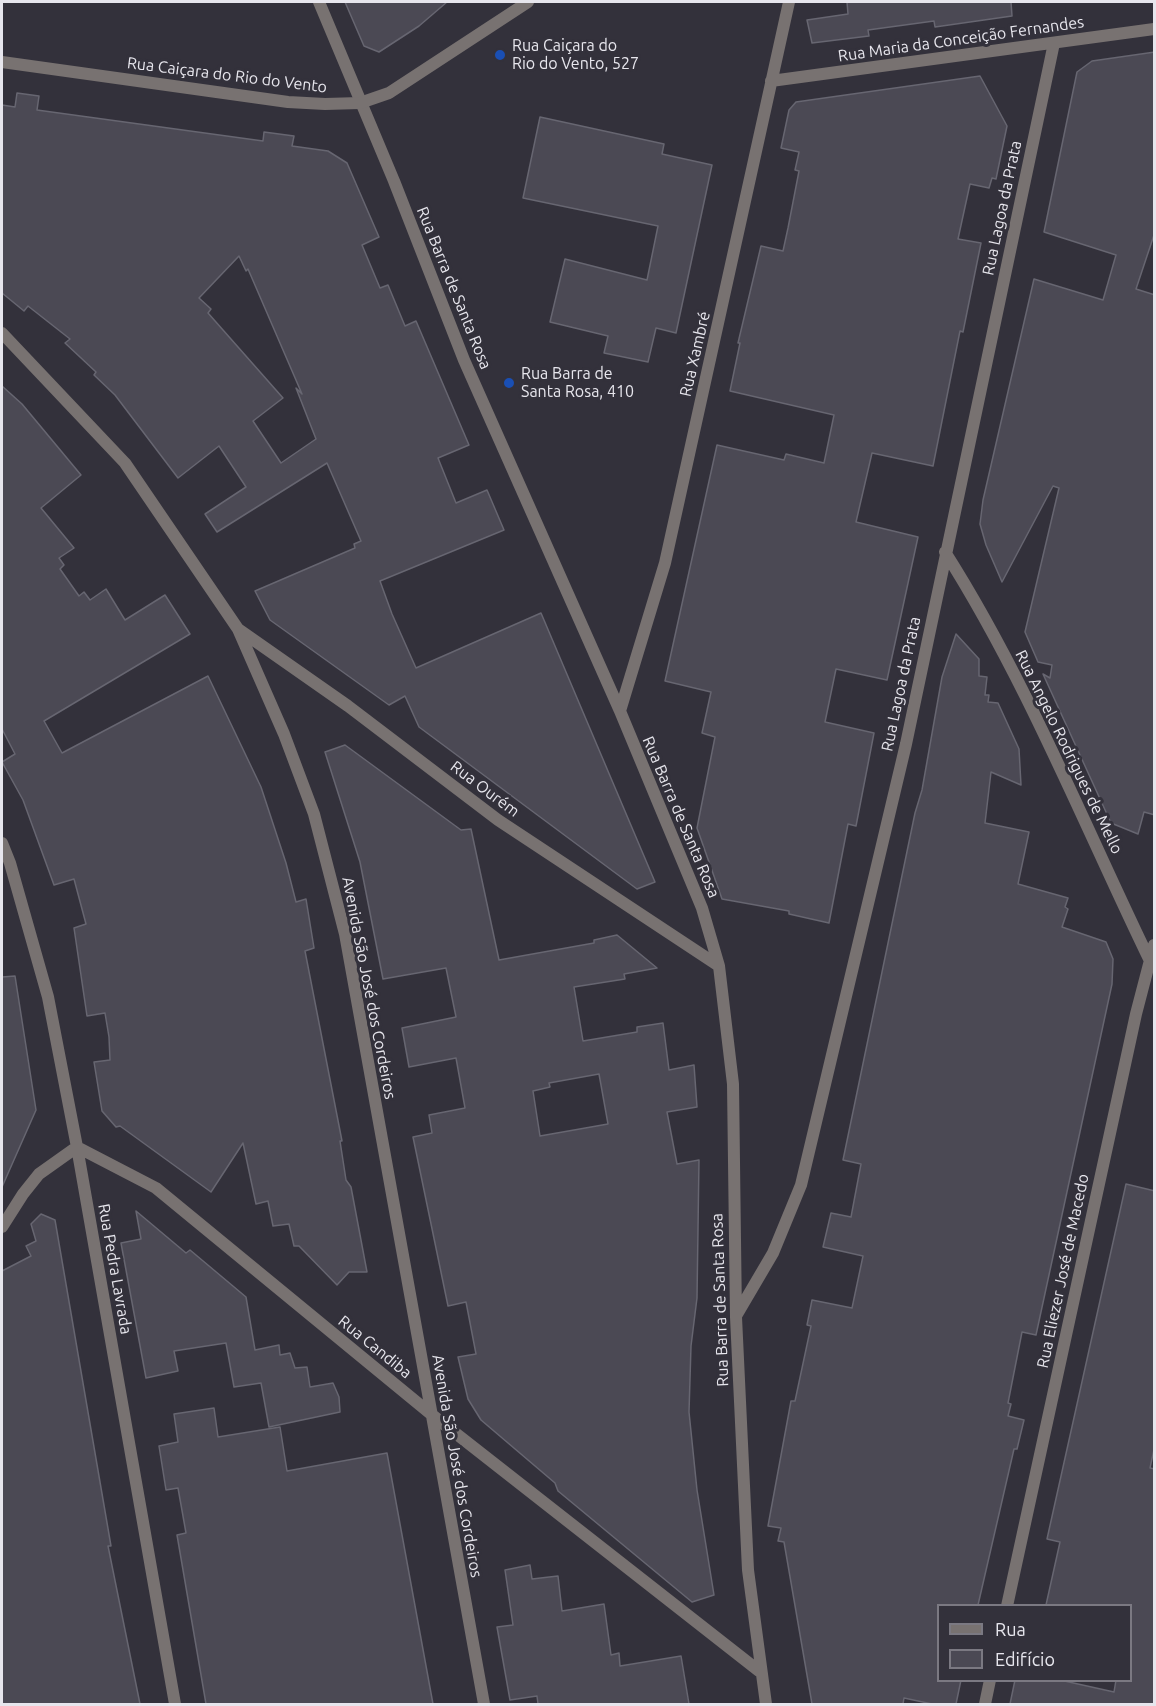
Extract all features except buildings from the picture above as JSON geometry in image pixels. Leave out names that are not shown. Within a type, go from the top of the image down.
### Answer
[{"type":"street","name":"Rua Barra de Santa Rosa","points":[[319,2],[394,181],[464,360],[620,711],[702,908],[719,966],[733,1084],[736,1317],[748,1570],[759,1671],[766,1704]]},
{"type":"street","name":"Rua Caiçara do Rio do Vento","points":[[2,62],[288,102],[360,103],[389,93],[528,2]]},
{"type":"street","name":"Rua Xambré","points":[[620,711],[665,563],[789,2]]},
{"type":"street","name":"Rua Maria da Conceição Fernandes","points":[[771,81],[1155,29]]},
{"type":"street","name":"Rua Lagoa da Prata","points":[[736,1317],[773,1253],[801,1185],[875,882],[1054,43]]},
{"type":"street","name":"Avenida São José dos Cordeiros","points":[[2,333],[125,464],[238,629],[284,734],[314,814],[345,934],[484,1704]]},
{"type":"street","name":"Rua Angelo Rodrigues de Mello","points":[[945,552],[981,608],[1035,715],[1152,966]]},
{"type":"street","name":"Rua Ourém","points":[[238,629],[348,706],[498,820],[719,966]]},
{"type":"street","name":"Rua Pedra Lavrada","points":[[2,843],[10,862],[48,997],[77,1147],[175,1704]]},
{"type":"street","name":"Rua Eliezer José de Macedo","points":[[1006,1604],[1155,945]]},
{"type":"street","name":"Rua Candiba","points":[[77,1147],[156,1188],[431,1414],[759,1671]]},
{"type":"street","points":[[2,1227],[22,1194],[39,1174],[77,1147]]},
{"type":"street","points":[[985,1704],[990,1682]]},
{"type":"place","name":"Rua Caiçara do Rio do Vento, 527","points":[[500,55]]},
{"type":"place","name":"Rua Barra de Santa Rosa, 410","points":[[509,383]]}]
